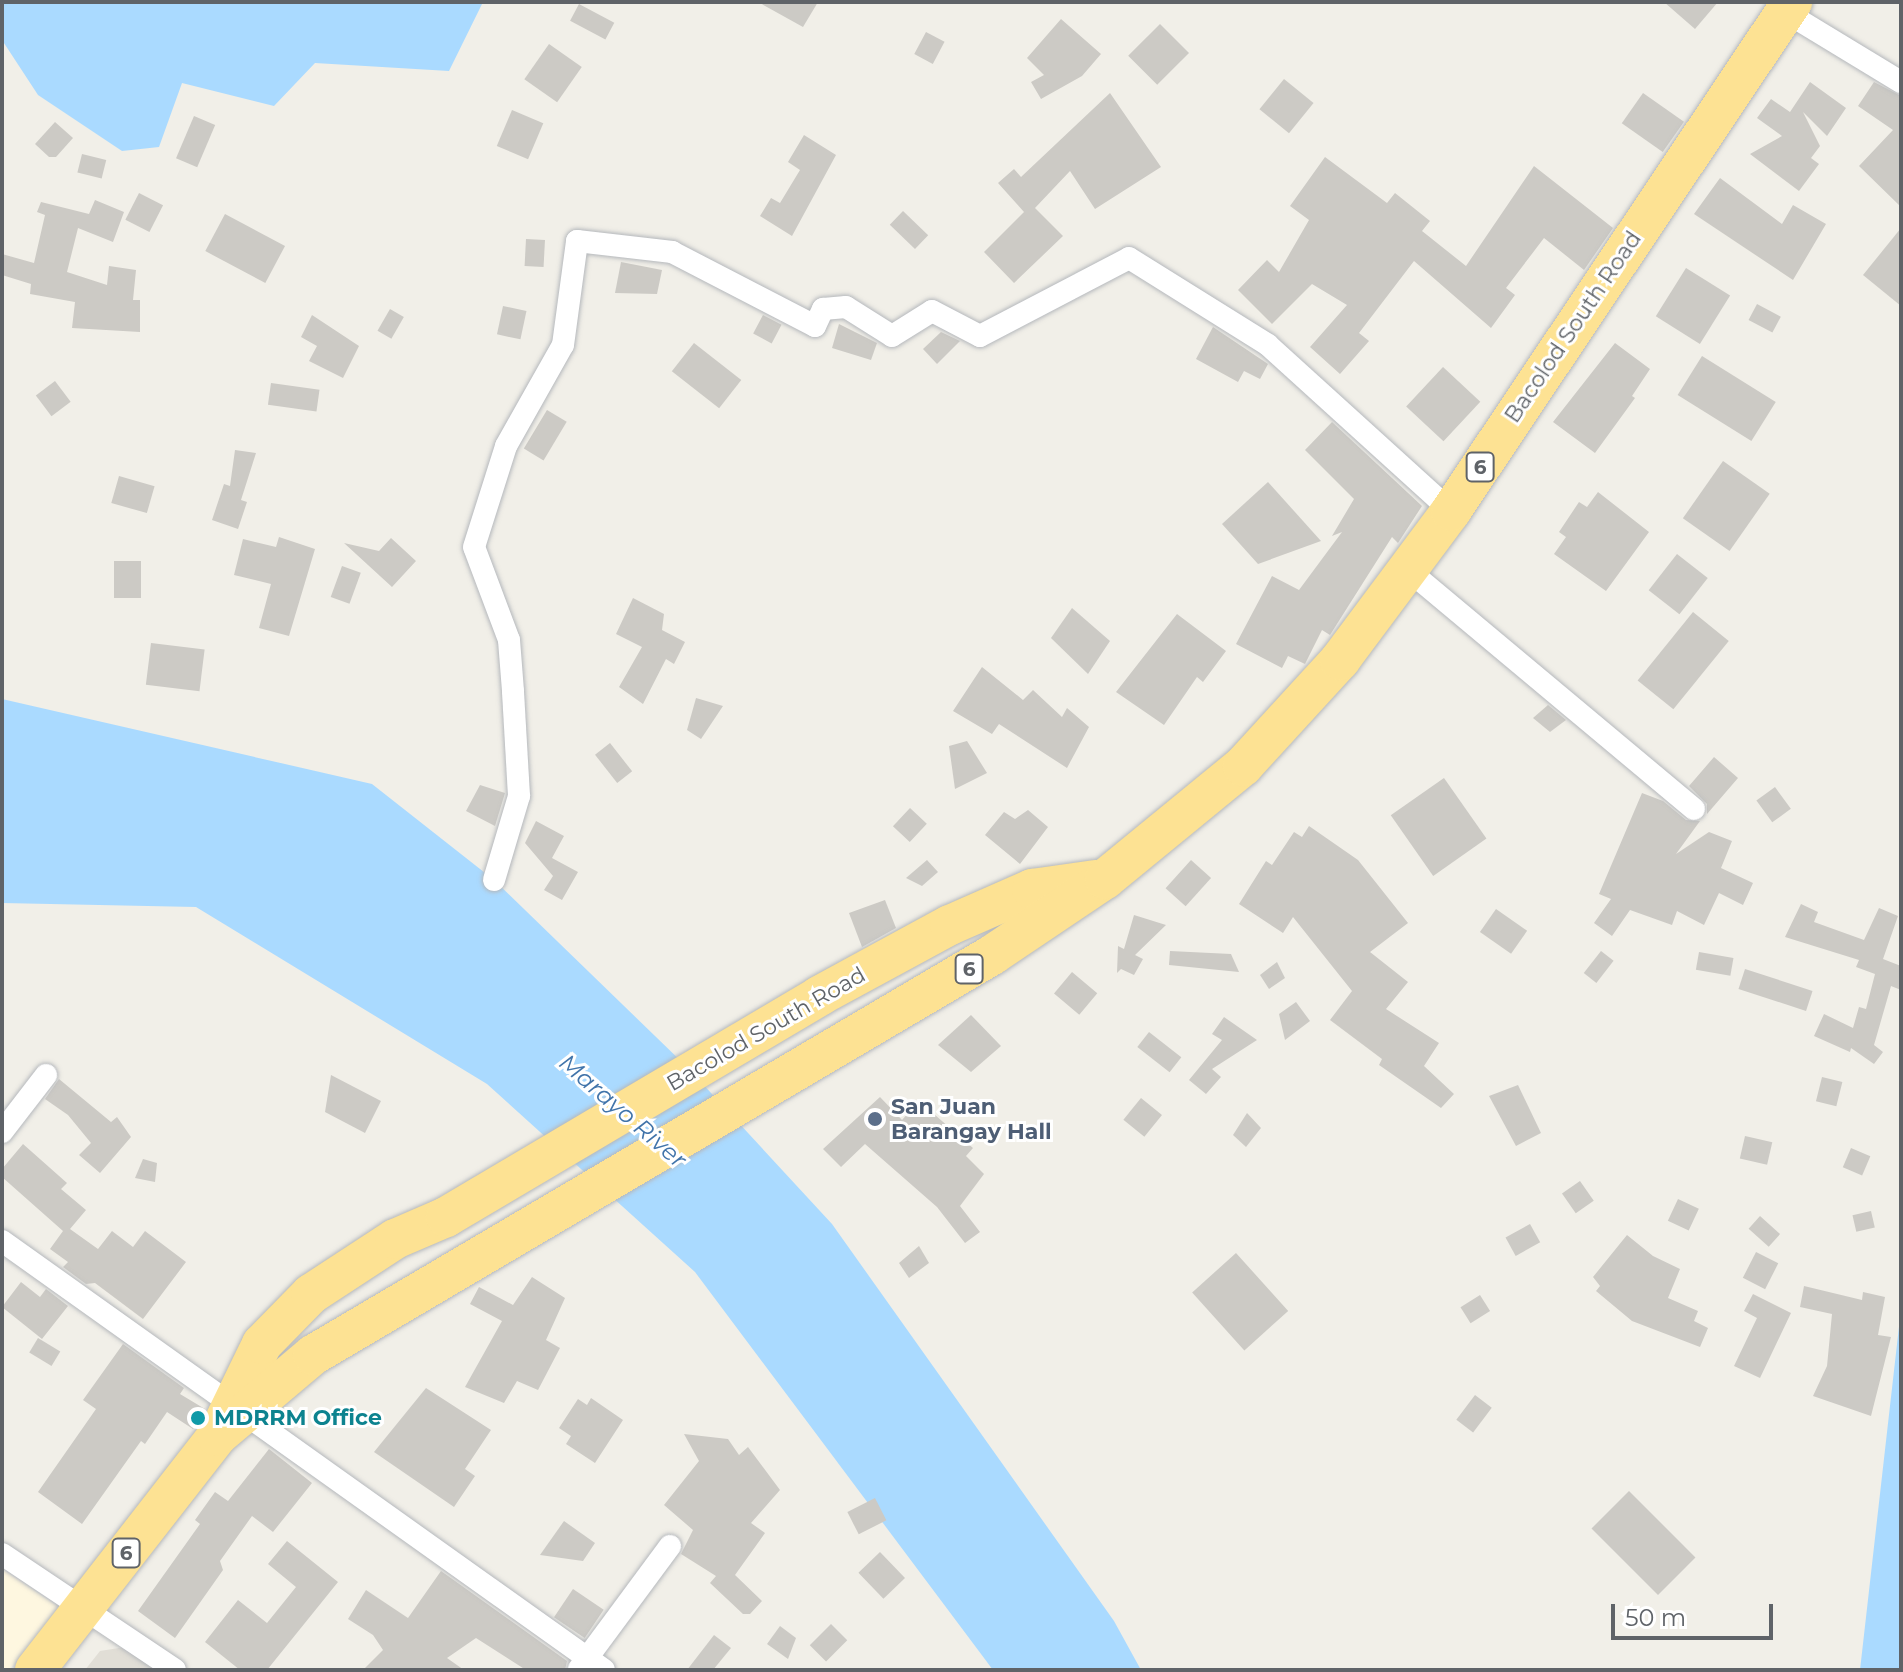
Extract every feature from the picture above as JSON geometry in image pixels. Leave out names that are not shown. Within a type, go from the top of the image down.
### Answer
[{"type":"highway","name":"Bacolod South Road","points":[[232,1416],[313,1355],[454,1268],[992,955],[1105,879],[1243,766],[1295,714],[1451,511],[1788,7]]},
{"type":"highway","name":"Bacolod South Road","points":[[232,1416],[262,1344],[311,1294],[395,1239],[446,1217],[819,996],[950,925],[1032,889],[1105,879]]},
{"type":"highway","name":"6","points":[[35,1670],[232,1416]]},
{"type":"street","points":[[1788,7],[1901,82]]},
{"type":"street","points":[[494,880],[519,796],[513,691],[509,640],[474,547],[506,446],[563,345],[577,241],[672,252],[815,326],[823,309],[846,307],[892,336],[932,311],[980,336],[1129,258],[1268,345],[1451,511]]},
{"type":"street","points":[[1407,569],[1694,809]]},
{"type":"street","points":[[2,1132],[46,1075]]},
{"type":"street","points":[[2,1241],[232,1416],[590,1666],[670,1546]]},
{"type":"street","points":[[2,1554],[175,1670]]},
{"type":"shaded area","points":[[2,1569],[60,1608],[9,1670],[2,1670]]},
{"type":"shaded area","points":[[125,1647],[158,1670],[85,1670],[100,1651]]},
{"type":"water","points":[[2,2],[483,2],[449,71],[315,63],[274,106],[182,83],[159,147],[122,151],[38,95],[2,40]]},
{"type":"water","name":"Marayo River","points":[[2,699],[372,784],[494,880],[687,1067],[832,1224],[1114,1621],[1141,1670],[993,1670],[695,1272],[487,1084],[196,907],[2,903]]},
{"type":"water","points":[[1901,1309],[1901,1670],[1860,1670]]},
{"type":"building","points":[[758,2],[818,2],[803,27]]},
{"type":"building","points":[[1664,2],[1718,2],[1695,29]]},
{"type":"building","points":[[579,4],[614,23],[605,40],[570,21]]},
{"type":"building","points":[[1061,19],[1101,54],[1082,76],[1041,99],[1031,82],[1044,75],[1027,58]]},
{"type":"building","points":[[1160,24],[1189,53],[1157,85],[1128,56]]},
{"type":"building","points":[[926,32],[945,42],[933,64],[914,54]]},
{"type":"building","points":[[549,44],[582,67],[557,102],[524,79]]},
{"type":"building","points":[[1284,79],[1314,103],[1289,133],[1259,109]]},
{"type":"building","points":[[1810,82],[1846,108],[1827,136],[1803,112],[1820,146],[1811,158],[1819,164],[1799,191],[1750,154],[1782,136],[1757,118],[1771,99],[1790,112]]},
{"type":"building","points":[[1874,82],[1901,96],[1901,207],[1859,166],[1893,130],[1858,106]]},
{"type":"building","points":[[1110,93],[1161,167],[1095,209],[1070,171],[1035,208],[1063,236],[1014,283],[984,252],[1024,212],[998,183],[1014,169],[1021,177]]},
{"type":"building","points":[[1643,93],[1684,122],[1663,152],[1622,123]]},
{"type":"building","points":[[512,110],[543,123],[528,159],[497,146]]},
{"type":"building","points":[[194,116],[215,125],[197,167],[176,158]]},
{"type":"building","points":[[55,122],[73,138],[56,157],[49,157],[35,144]]},
{"type":"building","points":[[804,135],[836,155],[792,236],[760,216],[771,198],[780,203],[800,170],[788,162]]},
{"type":"building","points":[[82,154],[106,160],[102,178],[77,172]]},
{"type":"building","points":[[1325,157],[1387,203],[1395,193],[1430,221],[1422,231],[1466,266],[1534,166],[1613,228],[1584,270],[1544,238],[1506,288],[1515,295],[1491,328],[1414,261],[1359,333],[1369,341],[1340,374],[1310,347],[1347,305],[1312,284],[1272,324],[1238,290],[1267,260],[1279,272],[1309,220],[1290,206]]},
{"type":"building","points":[[1720,178],[1782,224],[1793,205],[1826,224],[1793,280],[1694,214]]},
{"type":"building","points":[[139,193],[163,205],[149,232],[125,220]]},
{"type":"building","points":[[95,200],[124,212],[113,242],[78,228],[67,272],[107,285],[109,266],[136,270],[133,300],[140,300],[140,332],[72,328],[75,302],[30,294],[31,284],[2,275],[2,254],[34,263],[45,215],[37,212],[41,202],[89,214]]},
{"type":"building","points":[[903,211],[928,235],[915,249],[890,225]]},
{"type":"building","points":[[225,214],[285,246],[265,283],[205,251]]},
{"type":"building","points":[[1901,228],[1901,306],[1863,275]]},
{"type":"building","points":[[526,239],[545,240],[544,267],[525,266]]},
{"type":"building","points":[[621,262],[662,270],[657,294],[615,293]]},
{"type":"building","points":[[1686,268],[1730,296],[1700,344],[1656,316]]},
{"type":"building","points":[[1757,304],[1781,317],[1772,333],[1749,320]]},
{"type":"building","points":[[503,306],[526,311],[520,339],[497,334]]},
{"type":"building","points":[[390,309],[404,317],[391,339],[378,331]]},
{"type":"building","points":[[312,315],[359,346],[343,378],[309,361],[317,346],[301,337]]},
{"type":"building","points":[[763,315],[782,325],[772,343],[753,334]]},
{"type":"building","points":[[839,324],[877,343],[871,360],[832,348]]},
{"type":"building","points":[[1213,327],[1268,364],[1260,379],[1244,371],[1238,382],[1196,359]]},
{"type":"building","points":[[941,332],[960,341],[937,364],[923,349]]},
{"type":"building","points":[[694,343],[741,380],[719,408],[672,371]]},
{"type":"building","points":[[1615,343],[1650,369],[1632,396],[1635,398],[1595,453],[1553,422]]},
{"type":"building","points":[[1702,356],[1776,402],[1751,441],[1678,395]]},
{"type":"building","points":[[1443,367],[1480,402],[1443,441],[1406,406]]},
{"type":"building","points":[[55,381],[71,402],[51,416],[36,395]]},
{"type":"building","points":[[271,383],[320,390],[316,412],[268,405]]},
{"type":"building","points":[[547,410],[567,422],[544,460],[524,449]]},
{"type":"building","points":[[1332,422],[1422,506],[1398,543],[1392,537],[1330,635],[1322,630],[1305,664],[1288,656],[1282,668],[1236,644],[1272,576],[1299,590],[1342,532],[1332,536],[1354,499],[1305,450]]},
{"type":"building","points":[[235,450],[256,453],[241,500],[247,502],[238,529],[212,520],[224,484],[230,486]]},
{"type":"building","points":[[1723,461],[1770,494],[1730,551],[1683,518]]},
{"type":"building","points":[[119,476],[155,486],[147,513],[111,503]]},
{"type":"building","points":[[1268,482],[1321,541],[1258,564],[1222,524]]},
{"type":"building","points":[[1598,492],[1649,532],[1606,591],[1554,554],[1566,537],[1559,532],[1579,502],[1587,507]]},
{"type":"building","points":[[279,537],[315,549],[289,636],[259,628],[271,584],[234,575],[243,539],[276,547]]},
{"type":"building","points":[[391,538],[416,561],[392,587],[344,543],[379,551]]},
{"type":"building","points":[[1677,554],[1708,578],[1679,614],[1649,590]]},
{"type":"building","points":[[114,561],[141,561],[141,598],[114,598]]},
{"type":"building","points":[[342,566],[361,573],[350,604],[331,597]]},
{"type":"building","points":[[633,598],[664,614],[662,630],[685,642],[674,664],[666,659],[643,704],[619,687],[642,647],[616,634]]},
{"type":"building","points":[[1072,608],[1110,641],[1088,674],[1051,638]]},
{"type":"building","points":[[1693,612],[1729,641],[1673,709],[1638,680]]},
{"type":"building","points":[[1177,614],[1226,651],[1203,682],[1197,677],[1164,725],[1116,692]]},
{"type":"building","points":[[151,643],[205,650],[199,691],[146,685]]},
{"type":"building","points":[[982,667],[1023,700],[1033,690],[1062,717],[1067,708],[1089,727],[1067,768],[999,724],[992,734],[953,711]]},
{"type":"building","points":[[696,698],[723,706],[701,739],[687,730]]},
{"type":"building","points":[[1548,705],[1566,720],[1550,732],[1533,718]]},
{"type":"building","points":[[967,741],[987,773],[955,789],[949,746]]},
{"type":"building","points":[[610,743],[632,771],[617,783],[595,755]]},
{"type":"building","points":[[1714,757],[1738,778],[1707,814],[1707,804],[1689,786]]},
{"type":"building","points":[[1444,778],[1486,839],[1433,876],[1391,815]]},
{"type":"building","points":[[480,785],[505,793],[495,826],[466,811]]},
{"type":"building","points":[[1775,787],[1791,809],[1772,822],[1756,801]]},
{"type":"building","points":[[1642,793],[1663,801],[1686,820],[1700,821],[1676,854],[1709,832],[1732,841],[1721,868],[1753,883],[1743,905],[1719,893],[1704,925],[1677,911],[1672,925],[1630,910],[1612,936],[1594,923],[1611,899],[1599,894]]},
{"type":"building","points":[[910,808],[927,824],[910,842],[893,826]]},
{"type":"building","points":[[1028,810],[1048,827],[1020,864],[985,835],[1004,812],[1015,819]]},
{"type":"building","points":[[536,821],[564,836],[552,858],[578,872],[562,900],[544,890],[553,876],[525,843]]},
{"type":"building","points":[[1309,826],[1358,860],[1408,923],[1370,952],[1408,982],[1386,1009],[1439,1043],[1424,1066],[1454,1094],[1441,1108],[1379,1065],[1382,1059],[1330,1020],[1352,991],[1293,917],[1283,933],[1239,904],[1266,861],[1272,865],[1294,832],[1302,837]]},
{"type":"building","points":[[927,860],[938,872],[922,886],[906,878]]},
{"type":"building","points":[[1191,860],[1211,878],[1186,906],[1166,888]]},
{"type":"building","points":[[885,900],[896,928],[862,947],[849,913]]},
{"type":"building","points":[[1801,904],[1818,912],[1814,922],[1864,940],[1879,908],[1898,916],[1883,959],[1901,966],[1901,990],[1891,986],[1874,1045],[1883,1052],[1874,1064],[1851,1048],[1850,1052],[1814,1036],[1824,1014],[1853,1028],[1859,1007],[1866,1009],[1875,974],[1856,967],[1859,960],[1785,937]]},
{"type":"building","points":[[1496,909],[1527,931],[1511,954],[1480,932]]},
{"type":"building","points":[[1134,915],[1166,925],[1135,955],[1143,959],[1134,975],[1121,969],[1117,973],[1118,946],[1124,949]]},
{"type":"building","points":[[1170,951],[1231,954],[1239,972],[1169,965]]},
{"type":"building","points":[[1601,951],[1614,961],[1596,983],[1584,973]]},
{"type":"building","points":[[1699,952],[1733,958],[1730,976],[1696,970]]},
{"type":"building","points":[[1277,962],[1285,978],[1269,989],[1260,975]]},
{"type":"building","points":[[1745,969],[1813,991],[1806,1011],[1739,989]]},
{"type":"building","points":[[1072,972],[1097,993],[1079,1015],[1054,993]]},
{"type":"building","points":[[1296,1002],[1310,1021],[1285,1040],[1279,1014]]},
{"type":"building","points":[[971,1015],[1001,1046],[971,1072],[938,1045]]},
{"type":"building","points":[[1224,1017],[1257,1040],[1212,1069],[1221,1077],[1206,1094],[1189,1080],[1222,1040],[1212,1034]]},
{"type":"building","points":[[1149,1032],[1181,1057],[1170,1072],[1137,1047]]},
{"type":"building","points":[[331,1075],[381,1101],[365,1133],[325,1112]]},
{"type":"building","points":[[1822,1077],[1842,1082],[1836,1106],[1816,1101]]},
{"type":"building","points":[[59,1079],[111,1122],[117,1117],[131,1137],[100,1173],[79,1155],[91,1143],[68,1115],[45,1099]]},
{"type":"building","points":[[1518,1085],[1541,1133],[1516,1146],[1489,1096]]},
{"type":"building","points":[[880,1097],[902,1120],[919,1101],[973,1148],[966,1156],[984,1174],[960,1206],[980,1232],[965,1243],[937,1207],[865,1144],[841,1167],[823,1149]]},
{"type":"building","points":[[1141,1098],[1162,1115],[1144,1137],[1123,1120]]},
{"type":"building","points":[[1247,1113],[1261,1128],[1246,1147],[1233,1135]]},
{"type":"building","points":[[1745,1136],[1772,1142],[1767,1165],[1740,1158]]},
{"type":"building","points":[[23,1144],[67,1183],[61,1189],[86,1210],[70,1229],[98,1249],[112,1231],[133,1247],[145,1231],[186,1262],[143,1319],[95,1283],[86,1284],[63,1267],[68,1262],[50,1249],[63,1231],[2,1177],[2,1169]]},
{"type":"building","points":[[1851,1148],[1870,1156],[1862,1176],[1843,1167]]},
{"type":"building","points":[[143,1159],[157,1163],[155,1182],[135,1178]]},
{"type":"building","points":[[1580,1181],[1594,1201],[1576,1213],[1562,1194]]},
{"type":"building","points":[[1678,1199],[1699,1209],[1689,1230],[1668,1221]]},
{"type":"building","points":[[1871,1211],[1875,1228],[1856,1232],[1852,1215]]},
{"type":"building","points":[[1760,1216],[1780,1234],[1769,1247],[1749,1229]]},
{"type":"building","points":[[1530,1224],[1540,1242],[1516,1256],[1506,1238]]},
{"type":"building","points":[[1627,1235],[1653,1256],[1680,1269],[1668,1298],[1698,1311],[1694,1321],[1708,1328],[1700,1347],[1632,1321],[1596,1291],[1600,1286],[1593,1277]]},
{"type":"building","points":[[919,1246],[929,1263],[909,1278],[899,1263]]},
{"type":"building","points":[[1756,1252],[1778,1263],[1765,1289],[1743,1278]]},
{"type":"building","points":[[1236,1253],[1288,1311],[1244,1350],[1192,1292]]},
{"type":"building","points":[[532,1277],[565,1298],[546,1340],[560,1348],[538,1390],[517,1381],[504,1403],[465,1387],[502,1321],[470,1304],[479,1287],[513,1305]]},
{"type":"building","points":[[21,1282],[40,1297],[46,1289],[68,1306],[42,1339],[2,1307]]},
{"type":"building","points":[[1804,1286],[1862,1300],[1863,1292],[1885,1297],[1878,1335],[1891,1337],[1871,1416],[1813,1396],[1827,1366],[1832,1314],[1800,1307]]},
{"type":"building","points":[[1753,1294],[1791,1313],[1760,1378],[1734,1366],[1757,1318],[1744,1311]]},
{"type":"building","points":[[1480,1295],[1490,1311],[1471,1323],[1460,1307]]},
{"type":"building","points":[[38,1338],[60,1351],[52,1366],[29,1353]]},
{"type":"building","points":[[123,1344],[184,1388],[180,1394],[205,1409],[203,1417],[193,1429],[167,1412],[145,1444],[141,1441],[82,1524],[38,1492],[96,1409],[83,1400]]},
{"type":"building","points":[[426,1388],[491,1430],[465,1469],[475,1476],[454,1507],[374,1452]]},
{"type":"building","points":[[1475,1395],[1492,1408],[1473,1432],[1456,1420]]},
{"type":"building","points":[[591,1398],[623,1420],[595,1463],[566,1444],[571,1436],[559,1428],[578,1399],[587,1405]]},
{"type":"building","points":[[684,1434],[728,1439],[739,1455],[748,1447],[780,1490],[751,1523],[765,1533],[735,1575],[762,1601],[750,1614],[743,1614],[710,1583],[716,1576],[681,1554],[693,1530],[664,1505],[699,1461]]},
{"type":"building","points":[[269,1449],[312,1483],[273,1532],[252,1516],[220,1561],[223,1570],[175,1638],[138,1611],[200,1524],[195,1520],[215,1492],[228,1501]]},
{"type":"building","points":[[1629,1491],[1695,1557],[1658,1595],[1592,1528]]},
{"type":"building","points":[[875,1498],[886,1520],[859,1534],[847,1512]]},
{"type":"building","points":[[564,1521],[595,1543],[583,1561],[540,1555]]},
{"type":"building","points":[[287,1541],[338,1582],[267,1670],[240,1670],[205,1642],[238,1600],[267,1623],[296,1587],[268,1564]]},
{"type":"building","points":[[880,1552],[905,1578],[883,1599],[858,1573]]},
{"type":"building","points":[[441,1571],[567,1661],[565,1670],[526,1670],[476,1638],[447,1658],[464,1670],[363,1670],[383,1650],[373,1635],[348,1619],[366,1590],[408,1618]]},
{"type":"building","points":[[573,1589],[604,1610],[585,1638],[554,1617]]},
{"type":"building","points":[[831,1624],[847,1640],[826,1661],[810,1645]]},
{"type":"building","points":[[780,1626],[796,1638],[788,1659],[767,1644]]},
{"type":"building","points":[[714,1635],[731,1648],[713,1670],[687,1670]]},
{"type":"place","name":"San Juan Barangay Hall","points":[[875,1119]]},
{"type":"place","name":"MDRRM Office","points":[[198,1418]]}]
